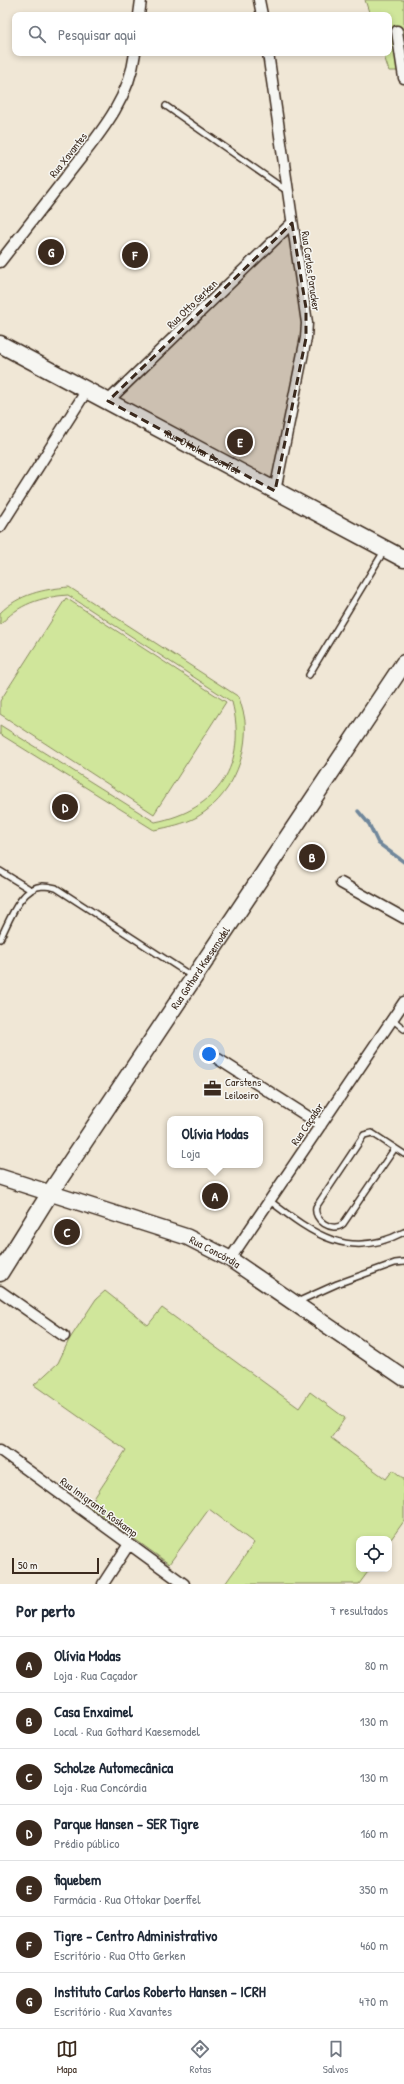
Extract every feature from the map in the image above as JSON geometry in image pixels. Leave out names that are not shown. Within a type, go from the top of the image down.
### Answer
[{"type":"main road","name":"Rua Ottokar Doerffel","points":[[0,344],[404,559]]},
{"type":"main road","name":"Rua Gothard Kaesemodel","points":[[0,1274],[50,1193],[404,663]]},
{"type":"street","points":[[139,12],[141,0]]},
{"type":"street","points":[[259,0],[261,12]]},
{"type":"street","points":[[397,31],[404,78]]},
{"type":"street","name":"Rua Xavantes","points":[[0,262],[103,130],[121,102],[132,75],[135,56]]},
{"type":"street","name":"Rua Carlos Parucker","points":[[268,56],[287,191],[306,308],[306,338],[275,491]]},
{"type":"street","name":"Rua Otto Gerken","points":[[108,402],[292,223]]},
{"type":"street","points":[[0,527],[87,390]]},
{"type":"street","points":[[341,883],[404,918]]},
{"type":"street","name":"Rua Caçador","points":[[230,1259],[392,1019],[404,1004]]},
{"type":"street","points":[[218,1059],[321,1125]]},
{"type":"street","name":"Rua Concórdia","points":[[0,1177],[187,1237],[230,1259],[404,1378]]},
{"type":"street","points":[[0,1290],[64,1336]]},
{"type":"street","name":"Rua Imigrante Roskamp","points":[[0,1450],[184,1584]]},
{"type":"street","points":[[103,1584],[129,1544]]},
{"type":"lane","points":[[166,106],[287,191]]},
{"type":"lane","points":[[309,675],[386,549]]},
{"type":"lane","points":[[0,871],[31,890]]},
{"type":"lane","points":[[0,939],[21,899],[31,890],[42,886],[56,888],[194,978]]},
{"type":"lane","points":[[392,1019],[404,1029]]},
{"type":"lane","points":[[395,1148],[340,1227],[331,1228],[318,1218],[316,1215],[316,1207],[364,1135],[372,1133],[395,1148],[404,1154]]},
{"type":"lane","points":[[270,1201],[319,1235],[338,1243],[371,1243],[392,1238],[404,1232]]},
{"type":"lane","points":[[294,1303],[337,1284],[395,1262],[404,1262]]},
{"type":"highlighted area","points":[[292,223],[306,308],[306,338],[275,491],[108,401]]},
{"type":"green space","points":[[365,0],[404,0],[404,71],[389,71],[384,56],[392,56],[392,12],[369,12]]},
{"type":"green space","points":[[69,587],[239,697],[245,721],[245,735],[240,763],[227,788],[219,799],[209,809],[197,817],[182,823],[154,830],[0,734],[0,725],[155,822],[177,816],[196,807],[211,795],[223,781],[231,764],[236,745],[236,724],[232,702],[68,595],[39,600],[31,603],[14,612],[0,625],[0,613],[15,601],[41,591]]},
{"type":"green space","points":[[66,598],[226,702],[154,814],[0,714],[0,701]]},
{"type":"green space","points":[[105,1291],[148,1325],[162,1308],[299,1408],[310,1392],[345,1418],[331,1438],[386,1479],[393,1470],[404,1479],[404,1521],[392,1538],[392,1536],[356,1536],[356,1572],[368,1572],[359,1584],[225,1584],[254,1543],[209,1509],[169,1564],[89,1506],[126,1450],[34,1385],[58,1363],[69,1340],[96,1299]]},
{"type":"waterway","points":[[358,811],[369,824],[378,843],[404,862]]},
{"type":"place","name":"Instituto Carlos Roberto Hansen - ICRH","points":[[51,252]]},
{"type":"place","name":"Tigre - Centro Administrativo","points":[[135,255]]},
{"type":"place","name":"fiquebem","points":[[240,442]]},
{"type":"place","name":"Parque Hansen - SER Tigre","points":[[65,807]]},
{"type":"place","name":"Casa Enxaimel","points":[[312,857]]},
{"type":"place","name":"Carstens Leiloeiro","points":[[212,1088]]},
{"type":"place","name":"Olívia Modas","points":[[215,1196]]},
{"type":"place","name":"Scholze Automecânica","points":[[67,1232]]}]
